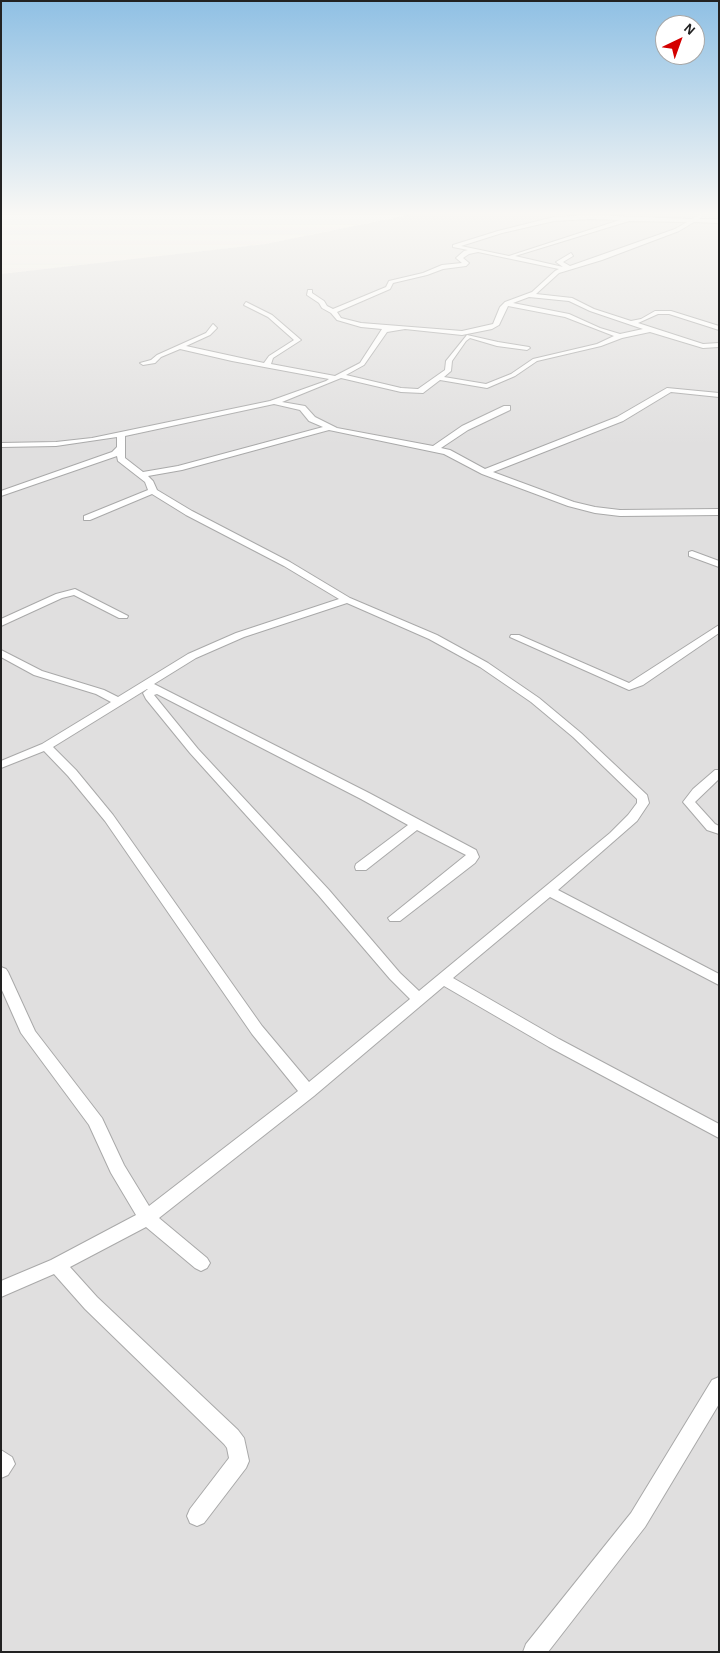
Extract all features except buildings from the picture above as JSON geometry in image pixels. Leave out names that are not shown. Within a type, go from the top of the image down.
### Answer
[{"type":"street","points":[[310,292],[309,294],[333,312],[337,318],[348,322],[390,328],[404,327],[469,334],[498,344],[527,348]]},
{"type":"street","points":[[333,312],[352,302],[380,292]]},
{"type":"street","points":[[180,347],[232,359],[410,391],[420,391],[448,371],[449,361],[469,334],[496,324],[503,307],[507,303],[532,292]]},
{"type":"street","points":[[529,295],[570,299],[592,310],[650,330],[703,346],[719,345]]},
{"type":"street","points":[[507,303],[567,316],[620,336]]},
{"type":"street","points":[[246,304],[270,316],[298,340],[271,357],[267,362],[268,365]]},
{"type":"street","points":[[632,323],[643,320],[657,312],[669,312],[718,326]]},
{"type":"street","points":[[143,363],[153,362],[158,356],[212,332],[213,326]]},
{"type":"street","points":[[1,445],[56,444],[121,435],[200,420],[273,402],[339,377],[366,360],[382,332],[390,328]]},
{"type":"street","points":[[438,378],[487,386],[513,375],[535,360],[599,345],[620,336],[650,330]]},
{"type":"street","points":[[485,472],[620,419],[670,390],[719,396]]},
{"type":"street","points":[[273,402],[302,408],[312,419],[328,428],[354,435],[400,441],[456,455],[485,472],[571,504],[595,510],[620,513],[690,512],[695,516],[715,512]]},
{"type":"street","points":[[434,449],[465,428],[507,408]]},
{"type":"street","points":[[141,475],[179,468],[328,428]]},
{"type":"street","points":[[1,1289],[57,1265],[147,1218],[308,1092],[444,979],[633,818],[643,803],[643,798],[623,777],[577,735],[534,700],[484,666],[433,637],[347,600],[287,564],[189,513],[153,491],[152,486],[141,475],[121,459],[121,435]]},
{"type":"street","points":[[1,494],[115,454],[121,446]]},
{"type":"street","points":[[87,518],[153,491]]},
{"type":"street","points":[[692,554],[719,564]]},
{"type":"street","points":[[1,623],[59,596],[75,592],[123,616]]},
{"type":"street","points":[[1,765],[46,746],[192,656],[240,635],[347,600]]},
{"type":"street","points":[[515,637],[629,687],[639,683],[719,628]]},
{"type":"street","points":[[1,653],[38,673],[100,692],[118,701]]},
{"type":"street","points":[[146,684],[364,796],[416,825],[460,846],[470,853],[473,857],[395,918]]},
{"type":"street","points":[[158,690],[148,693],[151,699],[194,751],[324,893],[395,976],[419,999]]},
{"type":"street","points":[[46,746],[72,773],[109,818],[257,1030],[308,1092]]},
{"type":"street","points":[[719,773],[697,792],[689,802],[711,827],[719,830]]},
{"type":"street","points":[[361,867],[416,825]]},
{"type":"street","points":[[548,890],[719,980]]},
{"type":"street","points":[[1,972],[29,1033],[96,1122],[117,1168],[147,1218],[201,1264]]},
{"type":"street","points":[[444,979],[554,1043],[719,1132]]},
{"type":"street","points":[[57,1265],[91,1303],[231,1436],[237,1445],[239,1461],[197,1516]]},
{"type":"street","points":[[534,1652],[638,1520],[717,1392]]},
{"type":"street","points":[[1,1460],[5,1464],[1,1468]]},
{"type":"shaded area","points":[[1,292],[719,292],[719,1652],[1,1652]]}]
